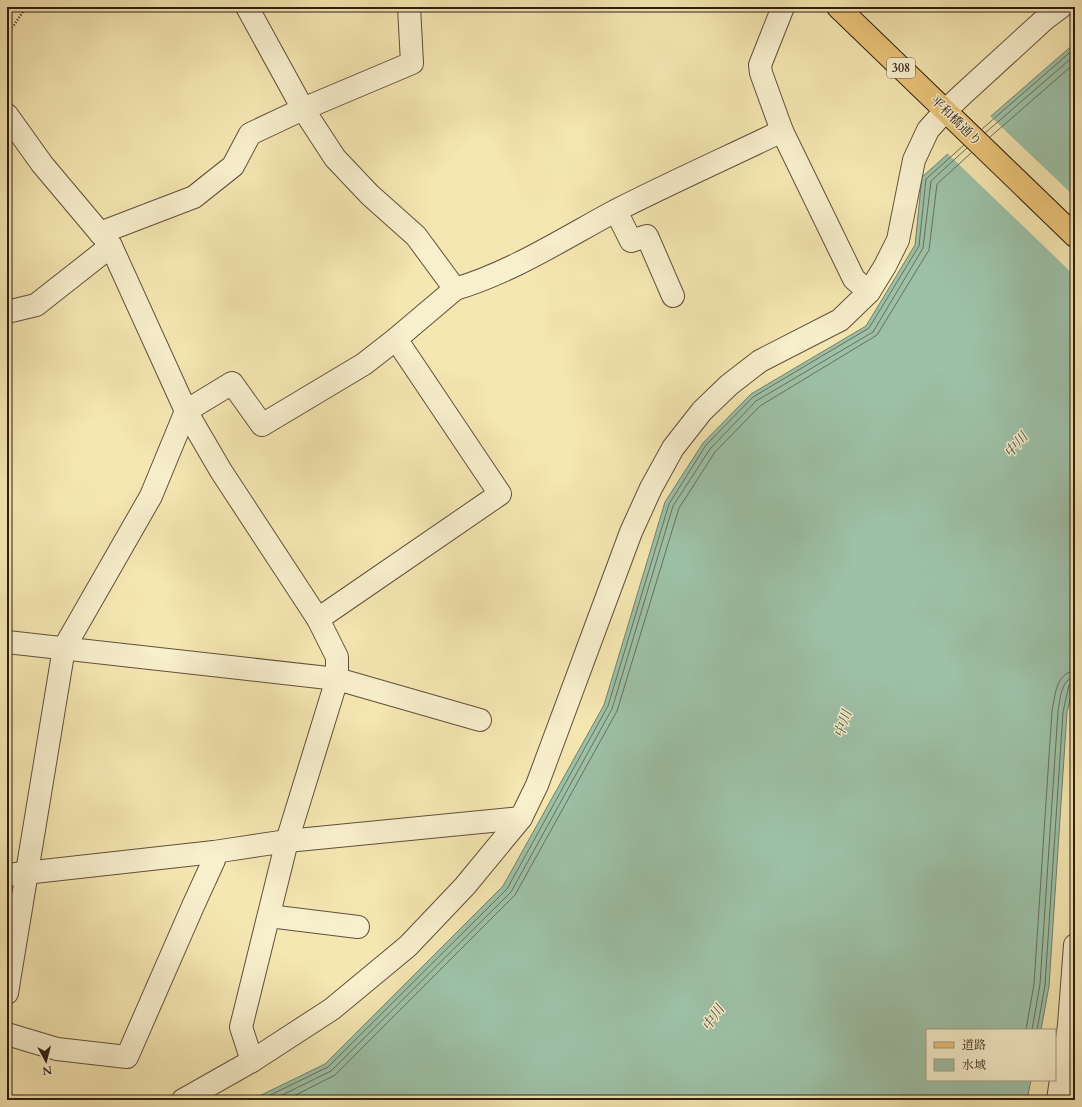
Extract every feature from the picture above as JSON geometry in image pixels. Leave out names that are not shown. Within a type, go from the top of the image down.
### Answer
[{"type":"main road","name":"平和橋通り","points":[[838,7],[1075,236]]},
{"type":"street","points":[[247,7],[303,109],[335,158],[370,195],[416,236],[455,289]]},
{"type":"street","points":[[7,312],[36,305],[106,239],[194,197],[233,166],[250,134],[303,109],[412,63],[409,7]]},
{"type":"street","points":[[783,7],[760,65],[761,73],[782,131],[854,279],[869,292]]},
{"type":"street","points":[[183,1100],[252,1061],[332,1009],[408,946],[465,886],[521,818],[537,785],[631,532],[651,488],[673,448],[702,411],[729,385],[760,361],[840,320],[869,292],[885,266],[898,240],[914,160],[928,130],[945,111],[1045,19],[1061,7]]},
{"type":"street","points":[[7,114],[42,164],[106,239],[186,411],[221,471],[318,620],[337,657],[337,679],[287,842],[241,1027],[252,1061]]},
{"type":"street","points":[[7,993],[18,874],[64,648],[151,496],[186,411],[232,383],[262,424],[364,364],[455,289],[478,283],[518,264],[616,211],[782,131]]},
{"type":"street","points":[[616,211],[631,241],[647,236],[673,296]]},
{"type":"street","points":[[318,620],[500,494],[396,339]]},
{"type":"street","points":[[7,642],[337,679],[480,720]]},
{"type":"street","points":[[18,874],[214,852],[287,842],[521,818]]},
{"type":"street","points":[[7,1034],[57,1049],[127,1057],[189,913],[214,860],[214,852]]},
{"type":"street","points":[[269,916],[358,927]]},
{"type":"street","points":[[1058,1100],[1069,1024],[1075,945]]},
{"type":"path","points":[[7,31],[14,25],[26,7]]},
{"type":"water","name":"中川","points":[[1075,43],[1075,680],[1067,712],[1049,986],[1041,1029],[926,1029],[926,1081],[1031,1081],[1027,1100],[251,1100],[325,1064],[503,886],[604,705],[665,502],[703,443],[751,394],[866,326],[915,245],[922,177]]},
{"type":"pier","points":[[989,115],[1075,197],[1075,276],[946,152]]}]
